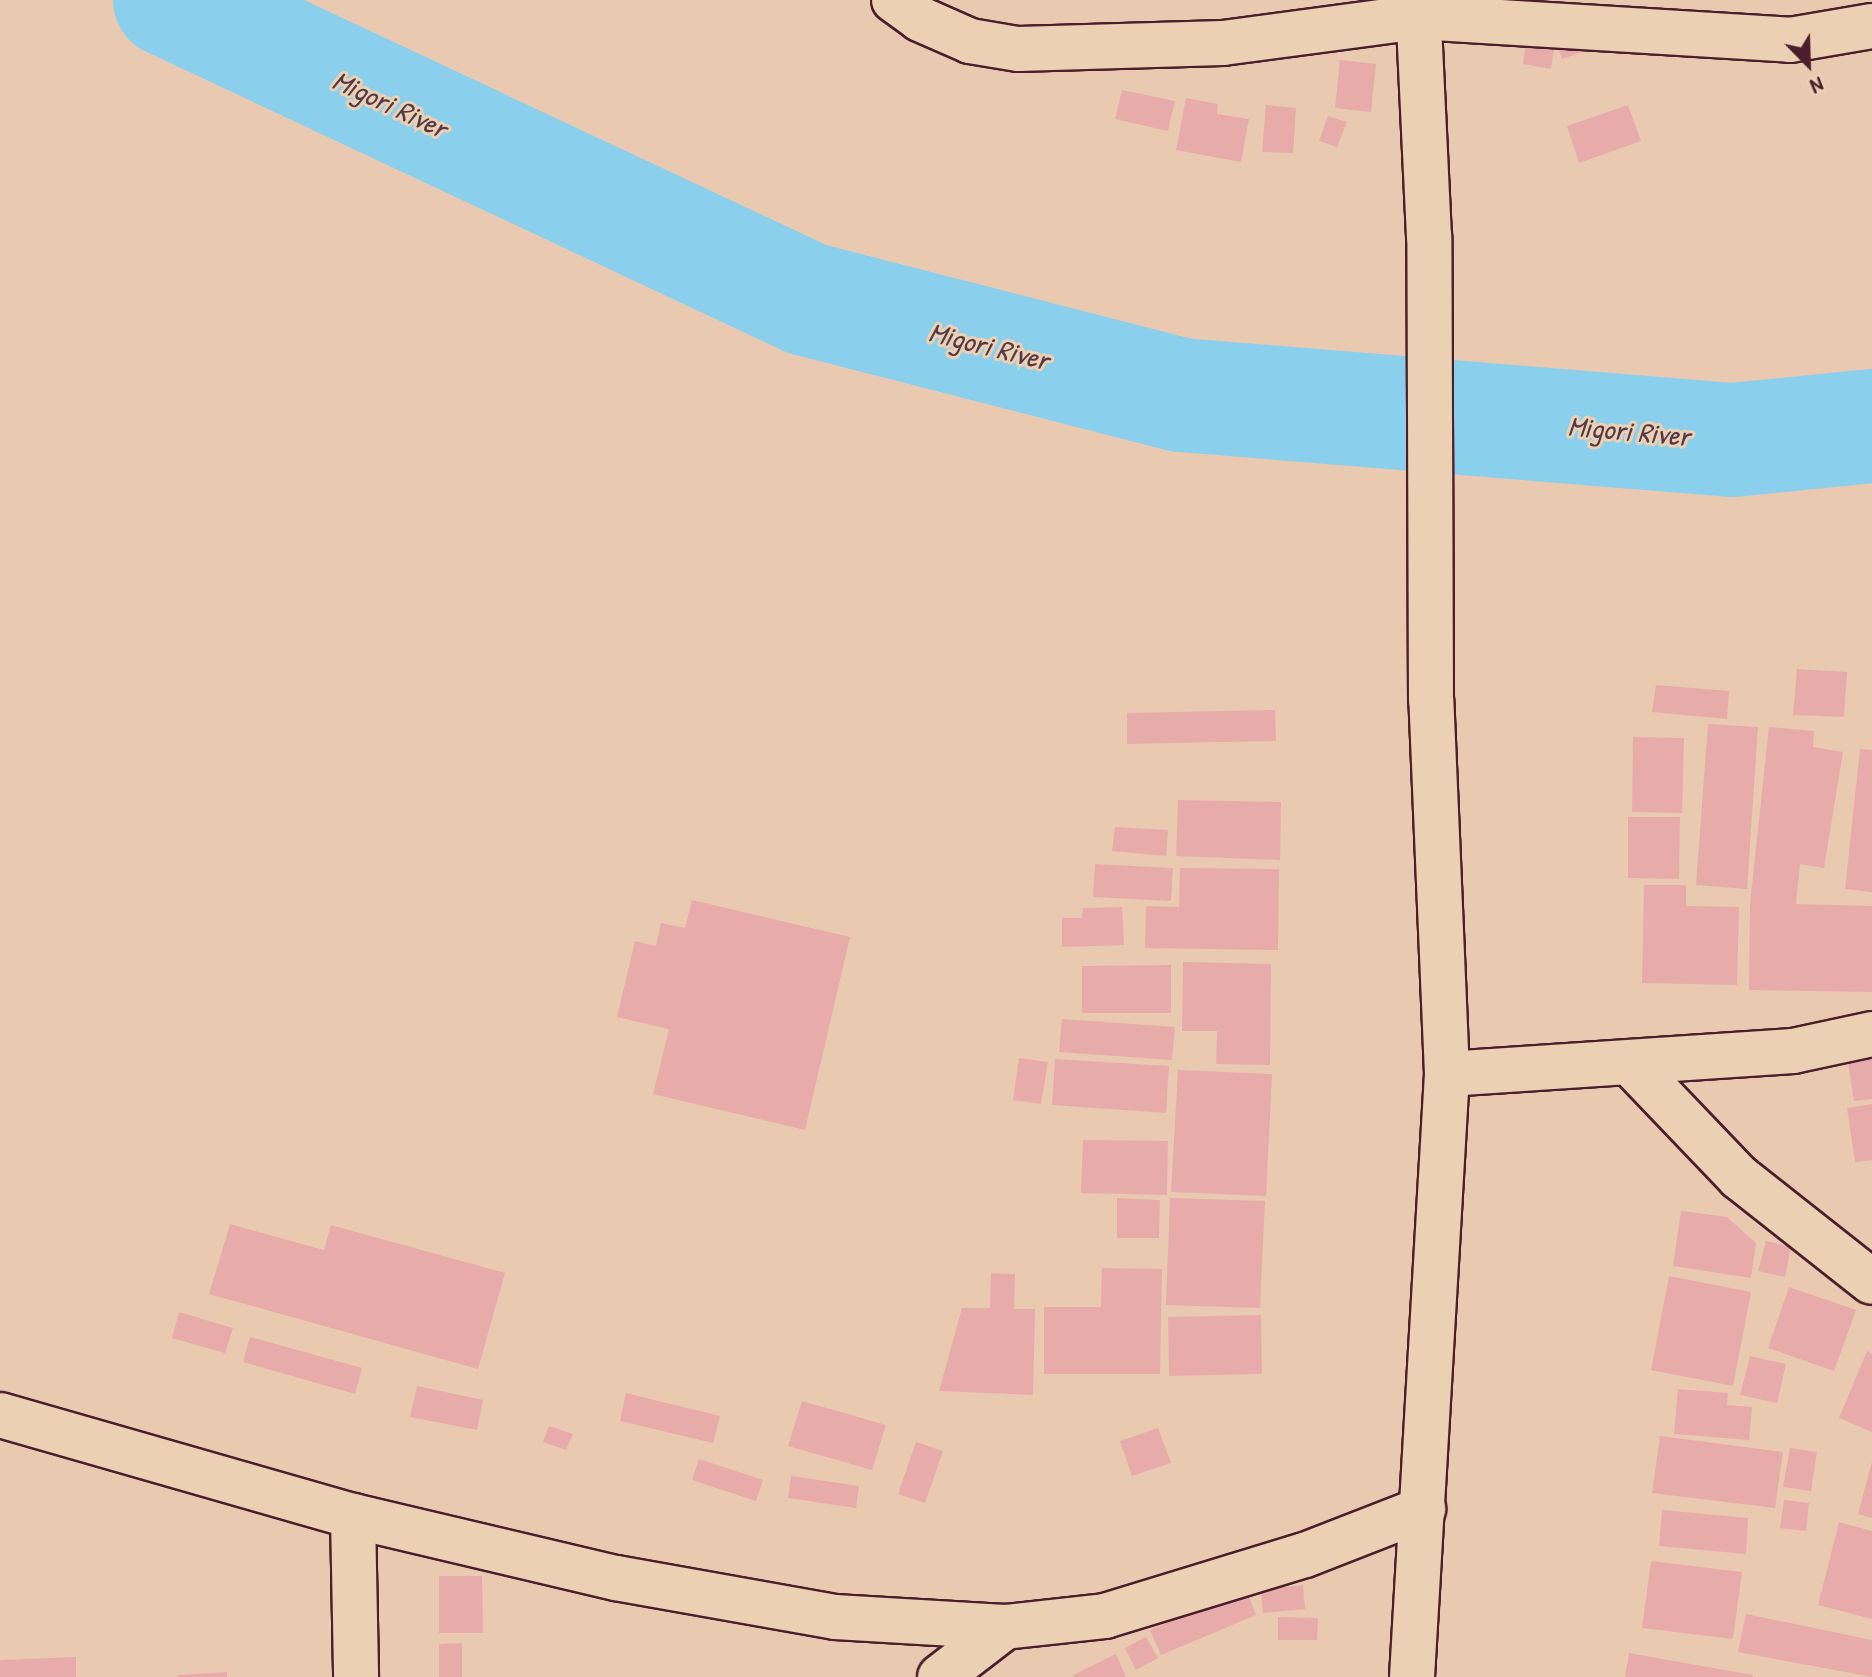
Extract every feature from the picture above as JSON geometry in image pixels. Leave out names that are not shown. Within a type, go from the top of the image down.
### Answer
[{"type":"main road","points":[[894,0],[970,41],[1018,49],[1223,43],[1418,9],[1538,14],[1790,40],[1872,26]]},
{"type":"main road","points":[[1412,1677],[1447,1074],[1431,700],[1429,237],[1418,9]]},
{"type":"main road","points":[[1447,1074],[1793,1051],[1872,1034]]},
{"type":"main road","points":[[1630,1063],[1739,1177],[1872,1282]]},
{"type":"main road","points":[[0,1415],[353,1516],[616,1578],[835,1617],[1005,1627],[1105,1616],[1305,1555],[1423,1509]]},
{"type":"main road","points":[[353,1516],[356,1677]]},
{"type":"main road","points":[[940,1677],[1005,1627]]},
{"type":"building","points":[[1578,34],[1585,51],[1562,59],[1556,42]]},
{"type":"building","points":[[1526,43],[1554,49],[1551,69],[1523,64]]},
{"type":"building","points":[[1340,60],[1376,64],[1371,112],[1335,108]]},
{"type":"building","points":[[1122,90],[1175,101],[1168,131],[1115,119]]},
{"type":"building","points":[[1186,98],[1218,104],[1217,114],[1249,119],[1241,162],[1176,150]]},
{"type":"building","points":[[1266,105],[1296,108],[1293,153],[1262,152]]},
{"type":"building","points":[[1628,105],[1641,141],[1579,163],[1567,126]]},
{"type":"building","points":[[1328,116],[1347,122],[1337,147],[1319,141]]},
{"type":"building","points":[[1797,669],[1847,672],[1844,717],[1793,715]]},
{"type":"building","points":[[1656,685],[1729,691],[1727,719],[1652,712]]},
{"type":"building","points":[[1275,710],[1276,741],[1127,744],[1127,713]]},
{"type":"building","points":[[1708,724],[1758,727],[1747,889],[1696,885]]},
{"type":"building","points":[[1769,727],[1814,731],[1813,747],[1843,752],[1824,868],[1800,864],[1796,904],[1872,906],[1872,992],[1749,990],[1750,904]]},
{"type":"building","points":[[1633,737],[1684,738],[1682,813],[1632,812]]},
{"type":"building","points":[[1860,749],[1872,750],[1872,892],[1845,889]]},
{"type":"building","points":[[1178,800],[1281,802],[1280,860],[1176,856]]},
{"type":"building","points":[[1628,817],[1680,817],[1679,879],[1628,878]]},
{"type":"building","points":[[1115,827],[1168,830],[1166,856],[1112,851]]},
{"type":"building","points":[[1095,864],[1173,868],[1171,901],[1093,897]]},
{"type":"building","points":[[1180,868],[1279,869],[1278,950],[1145,948],[1146,906],[1179,907]]},
{"type":"building","points":[[1644,885],[1686,885],[1686,906],[1739,907],[1737,985],[1642,983]]},
{"type":"building","points":[[692,900],[850,937],[805,1130],[653,1094],[669,1029],[617,1017],[635,941],[656,946],[661,923],[685,928]]},
{"type":"building","points":[[1122,907],[1124,945],[1062,947],[1062,918],[1082,918],[1083,908]]},
{"type":"building","points":[[1183,962],[1271,964],[1270,1065],[1216,1064],[1217,1031],[1182,1031]]},
{"type":"building","points":[[1171,965],[1171,1013],[1082,1013],[1082,966]]},
{"type":"building","points":[[1062,1019],[1175,1027],[1172,1060],[1059,1052]]},
{"type":"building","points":[[1019,1058],[1048,1062],[1041,1104],[1013,1100]]},
{"type":"building","points":[[1055,1059],[1169,1066],[1166,1113],[1052,1105]]},
{"type":"building","points":[[1872,1059],[1872,1099],[1854,1101],[1848,1063]]},
{"type":"building","points":[[1178,1070],[1272,1074],[1266,1196],[1171,1192]]},
{"type":"building","points":[[1872,1104],[1872,1160],[1855,1162],[1847,1108]]},
{"type":"building","points":[[1083,1140],[1168,1141],[1167,1195],[1081,1193]]},
{"type":"building","points":[[1117,1198],[1160,1200],[1159,1238],[1117,1238]]},
{"type":"building","points":[[1170,1198],[1265,1201],[1260,1308],[1166,1305]]},
{"type":"building","points":[[1681,1211],[1727,1217],[1756,1243],[1751,1278],[1673,1266]]},
{"type":"building","points":[[230,1224],[324,1250],[331,1225],[505,1273],[478,1369],[209,1294]]},
{"type":"building","points":[[1766,1241],[1791,1247],[1785,1277],[1758,1271]]},
{"type":"building","points":[[1102,1268],[1162,1269],[1160,1374],[1044,1374],[1044,1307],[1101,1307]]},
{"type":"building","points":[[991,1273],[1015,1274],[1014,1309],[1035,1309],[1033,1395],[939,1391],[962,1308],[990,1308]]},
{"type":"building","points":[[1669,1276],[1751,1292],[1733,1386],[1651,1370]]},
{"type":"building","points":[[1789,1287],[1856,1310],[1834,1371],[1768,1348]]},
{"type":"building","points":[[179,1312],[233,1328],[225,1353],[172,1338]]},
{"type":"building","points":[[1261,1315],[1262,1374],[1169,1376],[1168,1317]]},
{"type":"building","points":[[250,1337],[362,1368],[355,1394],[243,1362]]},
{"type":"building","points":[[1867,1351],[1872,1354],[1872,1432],[1839,1418]]},
{"type":"building","points":[[1750,1356],[1786,1364],[1777,1403],[1740,1395]]},
{"type":"building","points":[[417,1386],[483,1400],[477,1430],[410,1417]]},
{"type":"building","points":[[1678,1389],[1728,1393],[1727,1405],[1752,1407],[1749,1440],[1674,1434]]},
{"type":"building","points":[[626,1393],[720,1416],[713,1443],[620,1421]]},
{"type":"building","points":[[802,1401],[886,1425],[872,1470],[788,1446]]},
{"type":"building","points":[[549,1426],[573,1434],[566,1450],[543,1442]]},
{"type":"building","points":[[1158,1428],[1171,1463],[1132,1476],[1120,1441]]},
{"type":"building","points":[[1660,1436],[1783,1452],[1775,1508],[1652,1493]]},
{"type":"building","points":[[916,1442],[943,1451],[925,1503],[898,1494]]},
{"type":"building","points":[[1790,1448],[1817,1452],[1811,1491],[1783,1487]]},
{"type":"building","points":[[699,1459],[763,1480],[756,1501],[692,1480]]},
{"type":"building","points":[[1872,1462],[1872,1518],[1858,1514]]},
{"type":"building","points":[[791,1476],[859,1486],[856,1508],[788,1498]]},
{"type":"building","points":[[1784,1500],[1809,1503],[1806,1531],[1780,1528]]},
{"type":"building","points":[[1662,1510],[1748,1518],[1746,1554],[1659,1546]]},
{"type":"building","points":[[1839,1522],[1872,1531],[1872,1619],[1818,1605]]},
{"type":"building","points":[[1651,1561],[1742,1572],[1733,1639],[1642,1628]]},
{"type":"building","points":[[439,1576],[482,1576],[483,1633],[439,1633]]},
{"type":"building","points":[[1303,1585],[1305,1609],[1263,1613],[1261,1589]]},
{"type":"building","points":[[1246,1590],[1256,1615],[1161,1655],[1150,1630]]},
{"type":"building","points":[[1746,1614],[1872,1640],[1872,1677],[1738,1652]]},
{"type":"building","points":[[1278,1617],[1318,1618],[1317,1640],[1278,1640]]},
{"type":"building","points":[[1146,1637],[1158,1658],[1136,1670],[1125,1648]]},
{"type":"building","points":[[462,1643],[462,1677],[439,1677],[439,1644]]},
{"type":"building","points":[[1629,1653],[1753,1675],[1753,1677],[1625,1677]]},
{"type":"building","points":[[1116,1654],[1126,1677],[1074,1677],[1073,1675]]},
{"type":"building","points":[[76,1657],[76,1677],[0,1677],[0,1660]]},
{"type":"building","points":[[227,1672],[227,1677],[178,1677],[178,1675]]},
{"type":"waterway","name":"Migori River","points":[[170,0],[807,299],[1182,395],[1732,440],[1872,426]]}]
